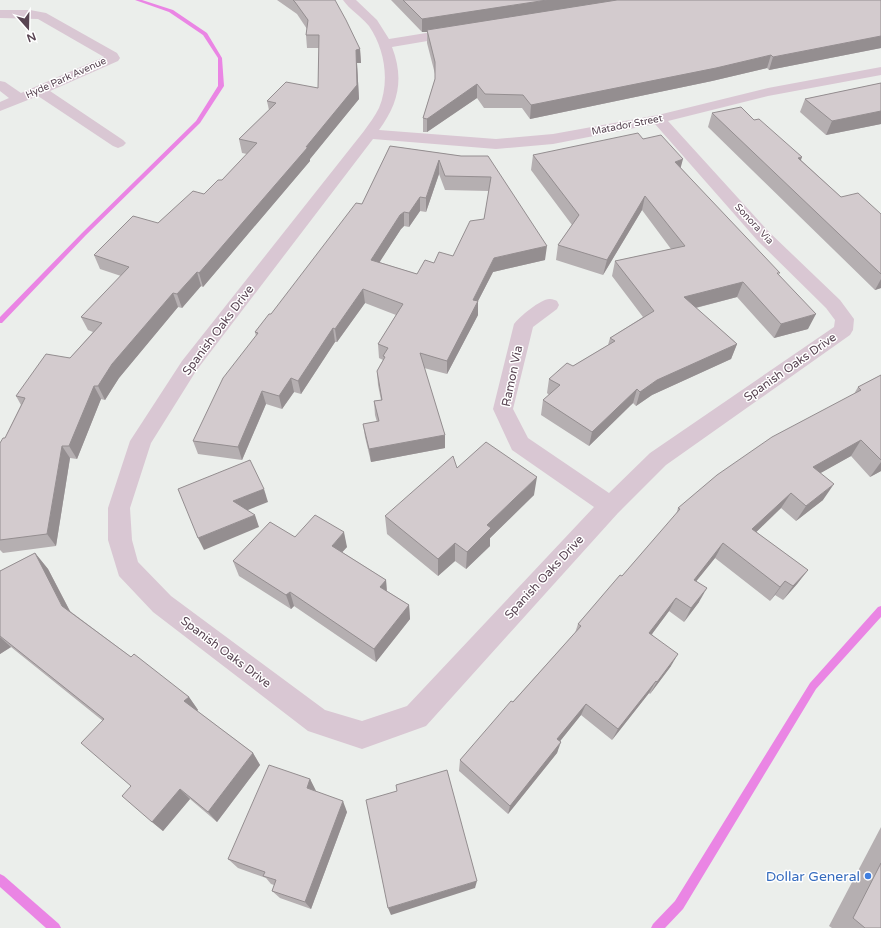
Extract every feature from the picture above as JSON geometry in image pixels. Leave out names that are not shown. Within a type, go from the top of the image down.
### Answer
[{"type":"street","name":"Spanish Oaks Drive","points":[[349,0],[378,30],[392,67],[392,87],[386,108],[369,134],[189,366],[141,441],[120,508],[120,540],[128,568],[162,604],[318,721],[362,735],[416,716],[610,506],[658,459],[843,330]]},
{"type":"street","name":"Hyde Park Avenue","points":[[0,14],[30,14],[42,16],[112,56],[113,58],[0,107]]},
{"type":"street","points":[[384,44],[470,30]]},
{"type":"street","name":"Matador Street","points":[[369,134],[496,144],[553,139],[658,119],[768,92],[881,71]]},
{"type":"street","name":"Hyde Park Avenue","points":[[0,85],[20,98]]},
{"type":"street","points":[[39,90],[118,143]]},
{"type":"street","name":"Sonora Via","points":[[658,119],[763,236],[833,304],[845,319],[843,330]]},
{"type":"street","name":"Ramon Via","points":[[550,305],[524,324],[503,409],[520,444],[610,506]]},
{"type":"building","points":[[293,0],[335,0],[360,49],[356,50],[357,85],[306,147],[308,147],[199,273],[197,272],[177,294],[173,293],[112,364],[98,386],[94,386],[69,446],[62,446],[47,534],[0,540],[0,443],[3,438],[5,438],[25,398],[16,396],[46,354],[70,358],[102,323],[81,317],[129,267],[94,255],[133,216],[158,223],[193,191],[204,194],[218,180],[222,180],[257,143],[239,139],[276,103],[267,101],[286,82],[318,88],[319,35],[306,35],[308,20]]},
{"type":"building","points":[[403,0],[547,0],[422,19]]},
{"type":"building","points":[[617,0],[881,0],[881,36],[773,57],[771,55],[716,68],[531,105],[523,95],[485,94],[477,84],[427,119],[423,118],[435,79],[435,62],[427,30]]},
{"type":"building","points":[[881,83],[881,111],[832,121],[805,99]]},
{"type":"building","points":[[741,107],[754,120],[759,119],[802,157],[798,158],[841,197],[858,193],[881,214],[881,274],[712,113]]},
{"type":"building","points":[[638,133],[643,139],[661,135],[683,159],[675,162],[780,273],[777,273],[816,314],[781,324],[743,282],[684,297],[737,344],[657,380],[640,392],[637,389],[592,432],[543,400],[560,385],[549,379],[567,363],[573,366],[615,341],[610,338],[654,311],[615,261],[685,246],[645,196],[607,260],[558,245],[579,215],[533,155]]},
{"type":"building","points":[[390,146],[461,156],[488,156],[547,246],[494,258],[473,300],[478,301],[447,361],[420,353],[445,435],[369,449],[363,424],[379,421],[374,401],[382,400],[377,371],[388,348],[378,344],[403,304],[363,289],[335,329],[333,328],[298,381],[291,378],[279,396],[262,391],[238,447],[193,441],[223,378],[258,333],[255,332],[269,314],[271,314],[356,203],[362,204]],"holes":[[[439,160],[445,176],[491,177],[484,219],[470,221],[453,256],[439,252],[434,263],[425,260],[417,274],[371,260],[400,215],[404,212],[409,213],[420,197],[426,198]]]},
{"type":"building","points":[[881,375],[881,460],[861,440],[813,467],[834,484],[806,506],[791,493],[752,529],[808,570],[793,586],[785,581],[780,587],[723,543],[694,580],[707,588],[691,608],[676,598],[649,633],[678,654],[618,729],[586,704],[557,739],[561,742],[510,806],[460,760],[511,701],[513,702],[581,626],[578,624],[680,509],[678,508],[717,475],[772,437],[861,390],[858,387]]},
{"type":"building","points":[[486,442],[537,477],[487,525],[491,528],[467,552],[455,543],[438,559],[385,516],[453,456],[457,468]]},
{"type":"building","points":[[250,460],[264,489],[233,501],[255,515],[198,538],[178,489]]},
{"type":"building","points":[[315,515],[344,532],[332,546],[386,580],[380,587],[409,605],[374,649],[290,592],[286,595],[233,561],[270,522],[295,537]]},
{"type":"building","points":[[35,553],[62,606],[131,657],[134,654],[189,697],[184,701],[253,753],[208,812],[180,789],[152,822],[122,796],[131,786],[81,743],[104,719],[0,636],[0,571]]},
{"type":"building","points":[[269,765],[310,779],[307,788],[343,801],[305,902],[272,891],[276,880],[263,876],[265,872],[228,859]]},
{"type":"building","points":[[447,770],[477,881],[388,908],[366,800],[397,791],[396,785]]},
{"type":"building","points":[[881,863],[881,928],[865,928],[853,918]]},
{"type":"waterway","points":[[0,321],[84,234],[198,122],[221,86],[220,58],[205,34],[171,11],[137,0]]},
{"type":"waterway","points":[[657,928],[679,905],[813,686],[881,610]]},
{"type":"waterway","points":[[0,880],[55,928]]},
{"type":"place","name":"Dollar General","points":[[868,876]]}]
